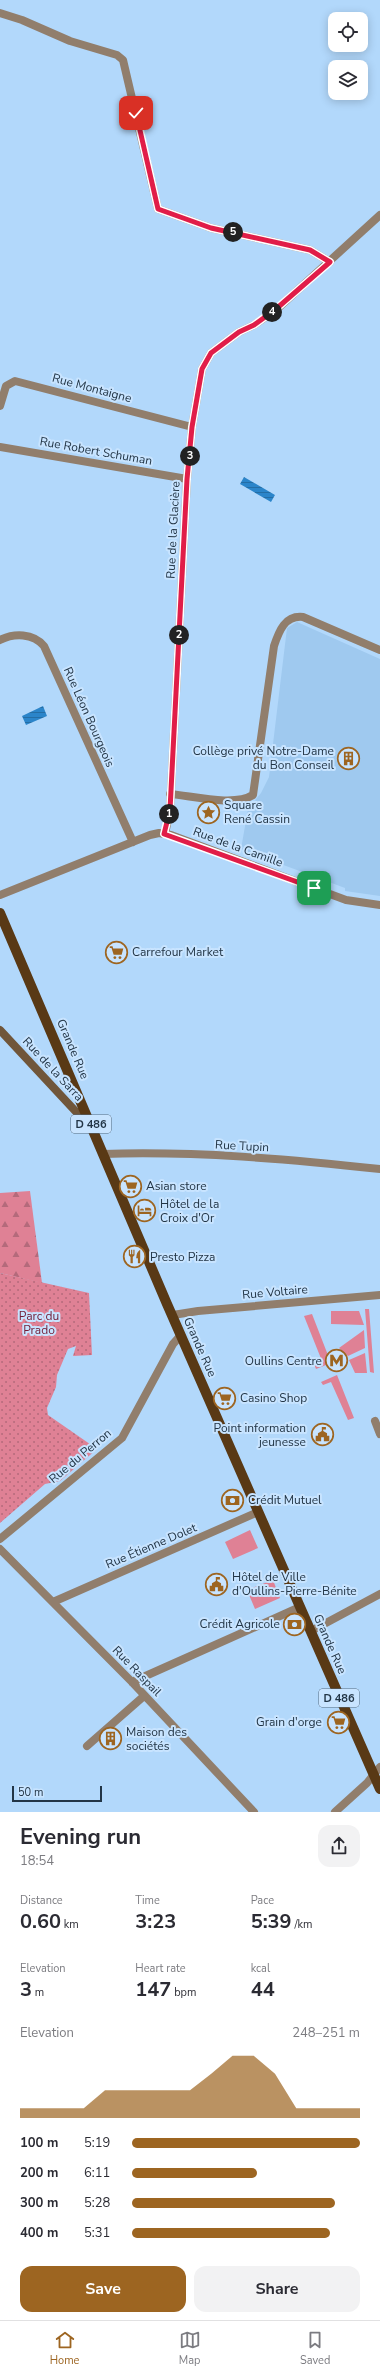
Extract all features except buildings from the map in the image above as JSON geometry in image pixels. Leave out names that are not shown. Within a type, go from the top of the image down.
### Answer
[{"type":"main road","name":"Grande Rue","points":[[0,913],[181,1336],[310,1631],[377,1771],[380,1789]]},
{"type":"street","points":[[0,14],[22,20],[70,41],[117,55],[123,60],[158,209],[211,228],[310,250],[330,262]]},
{"type":"street","name":"Rue de la Glacière","points":[[164,834],[169,819],[171,792],[187,479],[192,427],[202,369],[211,353],[239,332],[276,309],[330,262],[380,215]]},
{"type":"street","name":"Rue Montaigne","points":[[0,406],[6,386],[15,381],[192,427]]},
{"type":"street","name":"Rue Robert Schuman","points":[[0,448],[187,479]]},
{"type":"street","points":[[171,792],[234,801],[245,800],[253,795],[274,646],[281,628],[288,620],[295,616],[303,617],[380,650]]},
{"type":"street","name":"Rue Léon Bourgeois","points":[[0,640],[16,634],[40,642],[44,646],[132,842]]},
{"type":"street","name":"Rue de la Camille","points":[[0,895],[150,835],[164,834],[346,900],[380,904]]},
{"type":"street","name":"Rue de la Sarra","points":[[0,1030],[79,1115],[90,1121]]},
{"type":"street","name":"Rue Tupin","points":[[103,1154],[230,1157],[324,1163],[380,1169]]},
{"type":"street","name":"Rue Voltaire","points":[[172,1315],[206,1310],[376,1295]]},
{"type":"street","name":"Rue du Perron","points":[[0,1539],[122,1438],[173,1344],[181,1336]]},
{"type":"street","points":[[375,1421],[380,1434]]},
{"type":"street","name":"Rue Étienne Dolet","points":[[53,1602],[258,1512]]},
{"type":"street","name":"Rue Raspail","points":[[0,1548],[132,1682],[254,1812]]},
{"type":"street","points":[[310,1631],[380,1594]]},
{"type":"street","points":[[132,1682],[300,1607]]},
{"type":"street","points":[[87,1746],[144,1696]]},
{"type":"street","points":[[335,1812],[377,1771]]},
{"type":"shaded area","points":[[297,622],[380,659],[380,896],[345,891],[345,888],[241,849],[248,809],[261,793],[269,777],[287,628]]},
{"type":"green space","points":[[30,1191],[42,1283],[0,1273],[0,1193]]},
{"type":"green space","name":"Parc du Prado","points":[[0,1273],[89,1293],[92,1355],[73,1356],[76,1346],[68,1349],[57,1375],[56,1387],[47,1408],[48,1415],[97,1449],[60,1481],[45,1484],[0,1523]]},
{"type":"green space","points":[[365,1309],[369,1309],[374,1373],[370,1372]]},
{"type":"green space","points":[[331,1311],[359,1311],[364,1325],[331,1324]]},
{"type":"green space","points":[[312,1314],[331,1363],[316,1369],[314,1364],[322,1361],[304,1316]]},
{"type":"green space","points":[[364,1330],[365,1348],[348,1356],[339,1348]]},
{"type":"green space","points":[[365,1353],[367,1373],[355,1373],[349,1360]]},
{"type":"green space","points":[[337,1375],[354,1418],[348,1420],[331,1382],[323,1385],[321,1382]]},
{"type":"green space","points":[[250,1530],[258,1548],[233,1559],[225,1542]]},
{"type":"green space","points":[[273,1580],[280,1598],[255,1609],[247,1590]]},
{"type":"water","points":[[244,477],[275,495],[271,502],[240,484]]},
{"type":"water","points":[[43,706],[47,716],[26,725],[22,716]]},
{"type":"place","name":"Collège privé Notre-Dame du Bon Conseil","points":[[349,758]]},
{"type":"place","name":"Square René Cassin","points":[[209,812]]},
{"type":"place","name":"Carrefour Market","points":[[116,952]]},
{"type":"place","name":"Asian store","points":[[131,1186]]},
{"type":"place","name":"Hôtel de la Croix d'Or","points":[[144,1211]]},
{"type":"place","name":"Presto Pizza","points":[[134,1257]]},
{"type":"place","name":"Oullins Centre","points":[[337,1361]]},
{"type":"place","name":"Casino Shop","points":[[224,1398]]},
{"type":"place","name":"Point information jeunesse","points":[[322,1435]]},
{"type":"place","name":"Crédit Mutuel","points":[[232,1500]]},
{"type":"place","name":"Hôtel de Ville d'Oullins-Pierre-Bénite","points":[[217,1584]]},
{"type":"place","name":"Crédit Agricole","points":[[295,1624]]},
{"type":"place","name":"Grain d'orge","points":[[338,1722]]},
{"type":"place","name":"Maison des sociétés","points":[[110,1739]]},
{"type":"route","points":[[136,113],[158,209],[211,228],[310,250],[321,255],[330,262],[276,309],[254,325],[239,332],[211,353],[202,369],[192,427],[187,479],[170,810],[168,824],[164,834],[263,868],[314,888]]}]
